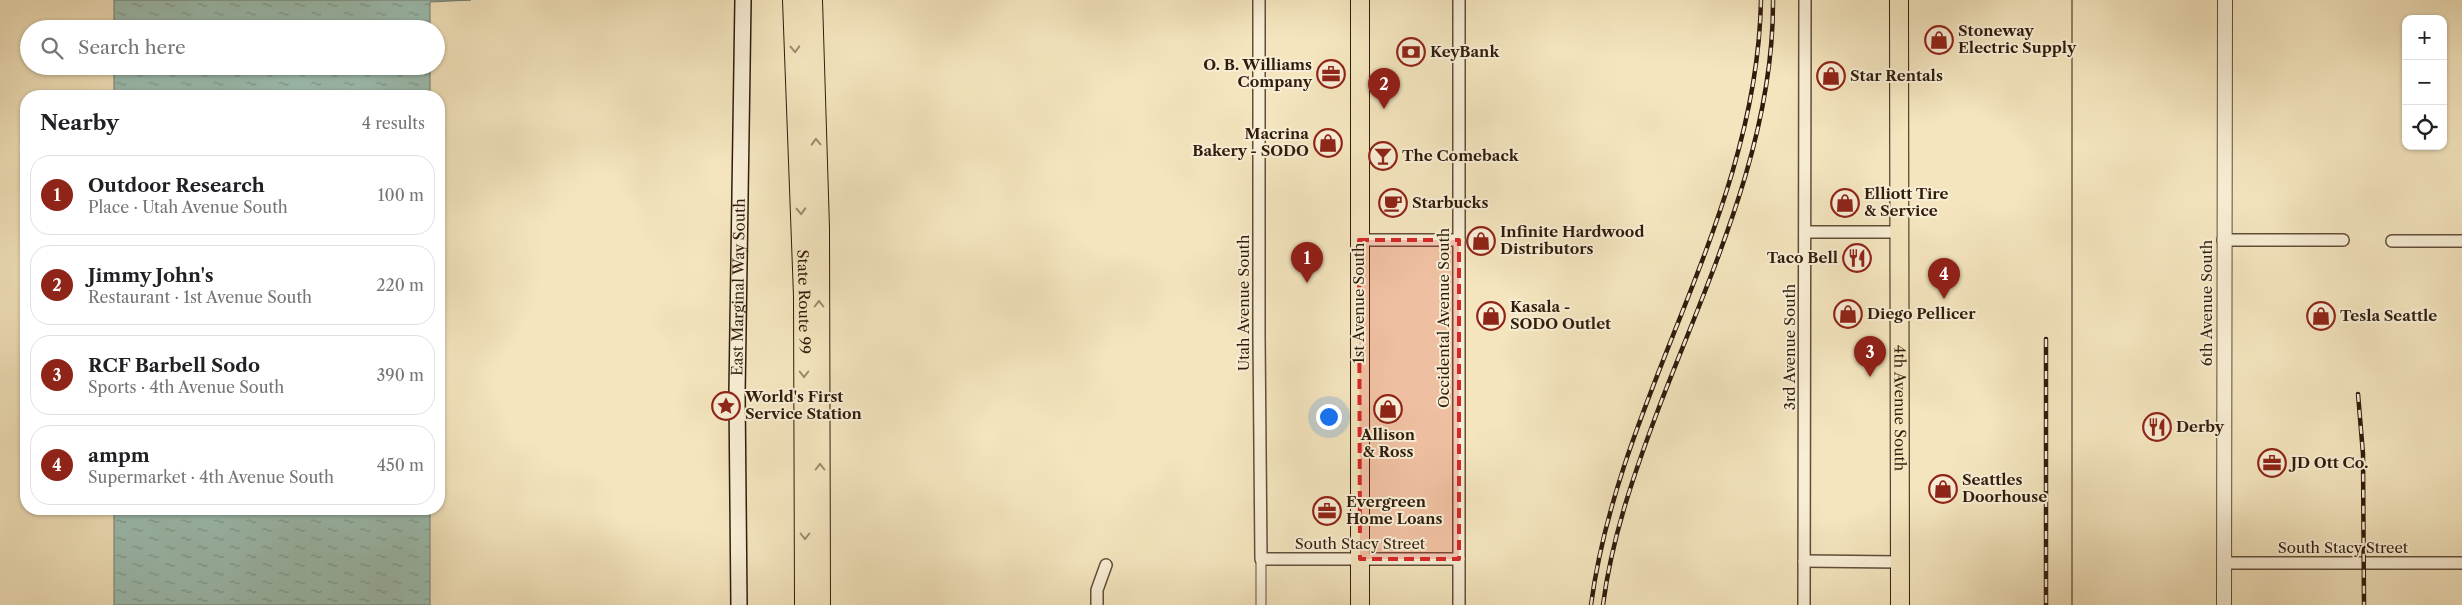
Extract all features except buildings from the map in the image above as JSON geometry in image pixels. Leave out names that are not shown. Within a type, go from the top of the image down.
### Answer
[{"type":"highway","name":"State Route 99","points":[[793,0],[804,296],[805,605]]},
{"type":"highway","name":"State Route 99","points":[[812,0],[820,228],[820,605]]},
{"type":"main road","name":"East Marginal Way South","points":[[738,605],[737,394],[743,0]]},
{"type":"main road","name":"1st Avenue South","points":[[1360,0],[1360,605]]},
{"type":"main road","name":"4th Avenue South","points":[[1899,0],[1900,605]]},
{"type":"street","name":"Utah Avenue South","points":[[1259,0],[1259,326],[1262,605]]},
{"type":"street","name":"Occidental Avenue South","points":[[1458,0],[1459,605]]},
{"type":"street","name":"3rd Avenue South","points":[[1804,0],[1804,605]]},
{"type":"street","name":"6th Avenue South","points":[[2224,605],[2223,240],[2225,0]]},
{"type":"street","points":[[1805,232],[1900,232]]},
{"type":"street","points":[[1359,240],[1459,240]]},
{"type":"street","points":[[2223,240],[2343,240]]},
{"type":"street","points":[[2392,241],[2462,241]]},
{"type":"street","name":"South Stacy Street","points":[[1261,559],[1459,560]]},
{"type":"street","points":[[1804,561],[1899,562]]},
{"type":"street","name":"South Stacy Street","points":[[2224,563],[2462,563]]},
{"type":"street","points":[[1096,605],[1096,590],[1106,565]]},
{"type":"highlighted area","points":[[1359,240],[1459,240],[1459,559],[1360,559]]},
{"type":"water","points":[[114,0],[471,0],[430,2],[430,20],[114,20]]},
{"type":"water","points":[[114,75],[430,75],[430,90],[114,90]]},
{"type":"water","points":[[114,515],[430,515],[430,605],[114,605]]},
{"type":"tram line","points":[[2072,0],[2072,605]]},
{"type":"railway","points":[[1591,605],[1606,527],[1629,452],[1713,232],[1737,157],[1754,80],[1761,0]]},
{"type":"railway","points":[[1603,605],[1612,553],[1634,477],[1661,402],[1719,255],[1751,155],[1763,104],[1771,52],[1773,0]]},
{"type":"railway","points":[[2046,339],[2046,605]]},
{"type":"railway","points":[[2358,394],[2363,454],[2364,605]]},
{"type":"place","name":"Stoneway Electric Supply","points":[[1939,40]]},
{"type":"place","name":"KeyBank","points":[[1411,52]]},
{"type":"place","name":"O. B. Williams Company","points":[[1331,74]]},
{"type":"place","name":"Star Rentals","points":[[1831,76]]},
{"type":"place","name":"Jimmy John's","points":[[1384,109]]},
{"type":"place","name":"Macrina Bakery - SODO","points":[[1328,143]]},
{"type":"place","name":"The Comeback","points":[[1383,156]]},
{"type":"place","name":"Starbucks","points":[[1393,203]]},
{"type":"place","name":"Elliott Tire & Service","points":[[1845,203]]},
{"type":"place","name":"Infinite Hardwood Distributors","points":[[1481,241]]},
{"type":"place","name":"Taco Bell","points":[[1857,258]]},
{"type":"place","name":"Outdoor Research","points":[[1307,283]]},
{"type":"place","name":"ampm","points":[[1944,299]]},
{"type":"place","name":"Diego Pellicer","points":[[1848,314]]},
{"type":"place","name":"Kasala - SODO Outlet","points":[[1491,316]]},
{"type":"place","name":"Tesla Seattle","points":[[2321,316]]},
{"type":"place","name":"RCF Barbell Sodo","points":[[1870,377]]},
{"type":"place","name":"World's First Service Station","points":[[726,406]]},
{"type":"place","name":"Allison & Ross","points":[[1388,409]]},
{"type":"place","name":"Derby","points":[[2157,427]]},
{"type":"place","name":"JD Ott Co.","points":[[2272,463]]},
{"type":"place","name":"Seattles Doorhouse","points":[[1943,489]]},
{"type":"place","name":"Evergreen Home Loans","points":[[1327,511]]}]
